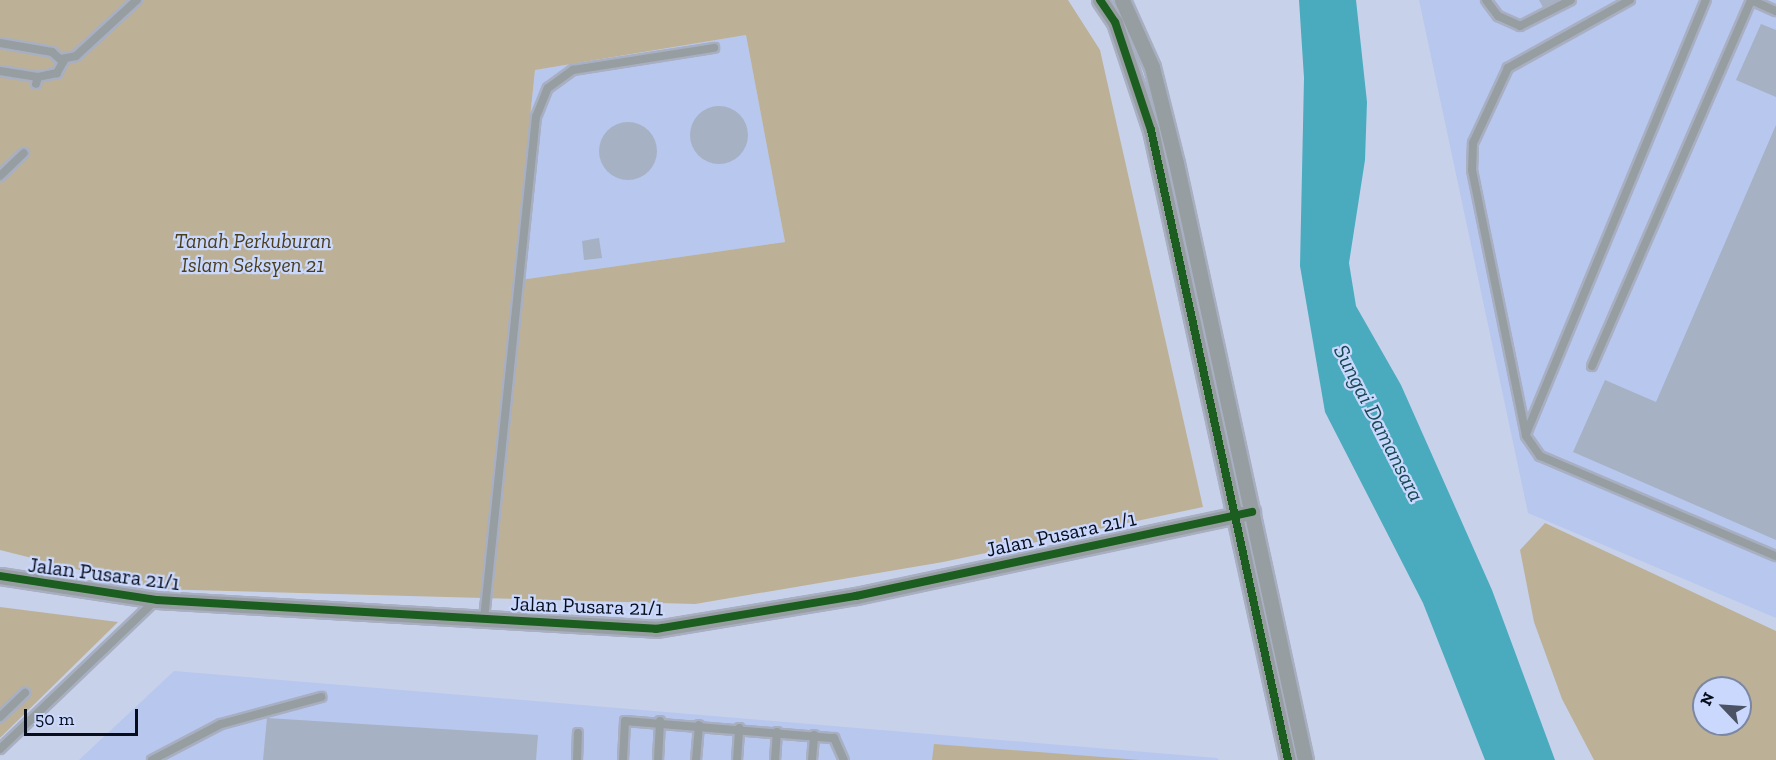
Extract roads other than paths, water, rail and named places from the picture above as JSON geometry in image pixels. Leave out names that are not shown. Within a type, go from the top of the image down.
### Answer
[{"type":"street","points":[[1100,0],[1115,22],[1151,130],[1288,760]]},
{"type":"street","points":[[1122,0],[1152,67],[1176,163],[1305,760]]},
{"type":"street","name":"Jalan Pusara 21/1","points":[[0,576],[157,600],[484,621],[656,629],[856,596],[1252,512]]},
{"type":"lane","points":[[0,43],[61,59],[76,56],[137,0]]},
{"type":"lane","points":[[1486,0],[1503,20],[1520,26],[1571,0]]},
{"type":"lane","points":[[1630,0],[1508,68],[1473,143],[1472,170],[1526,435],[1540,456],[1776,556]]},
{"type":"lane","points":[[1526,435],[1706,0]]},
{"type":"lane","points":[[1592,366],[1751,0],[1776,11]]},
{"type":"lane","points":[[484,621],[536,117],[548,88],[573,70],[714,48]]},
{"type":"lane","points":[[0,70],[37,80],[57,73],[61,59]]},
{"type":"lane","points":[[0,176],[24,153]]},
{"type":"lane","points":[[0,749],[157,600]]},
{"type":"lane","points":[[0,717],[25,693]]},
{"type":"lane","points":[[152,760],[221,724],[321,697]]},
{"type":"lane","points":[[623,760],[625,721],[660,721],[834,738],[844,760]]},
{"type":"lane","points":[[658,760],[660,721]]},
{"type":"lane","points":[[696,760],[699,725]]},
{"type":"lane","points":[[737,760],[740,728]]},
{"type":"lane","points":[[775,760],[777,732]]},
{"type":"lane","points":[[577,760],[578,733]]},
{"type":"lane","points":[[812,760],[814,735]]},
{"type":"water","name":"Sungai Damansara","points":[[1299,0],[1356,0],[1367,102],[1365,160],[1349,263],[1356,306],[1401,385],[1492,590],[1555,760],[1485,760],[1423,603],[1325,412],[1300,266],[1304,78]]},
{"type":"park label","name":"Tanah Perkuburan Islam Seksyen 21","points":[[253,253]]}]
